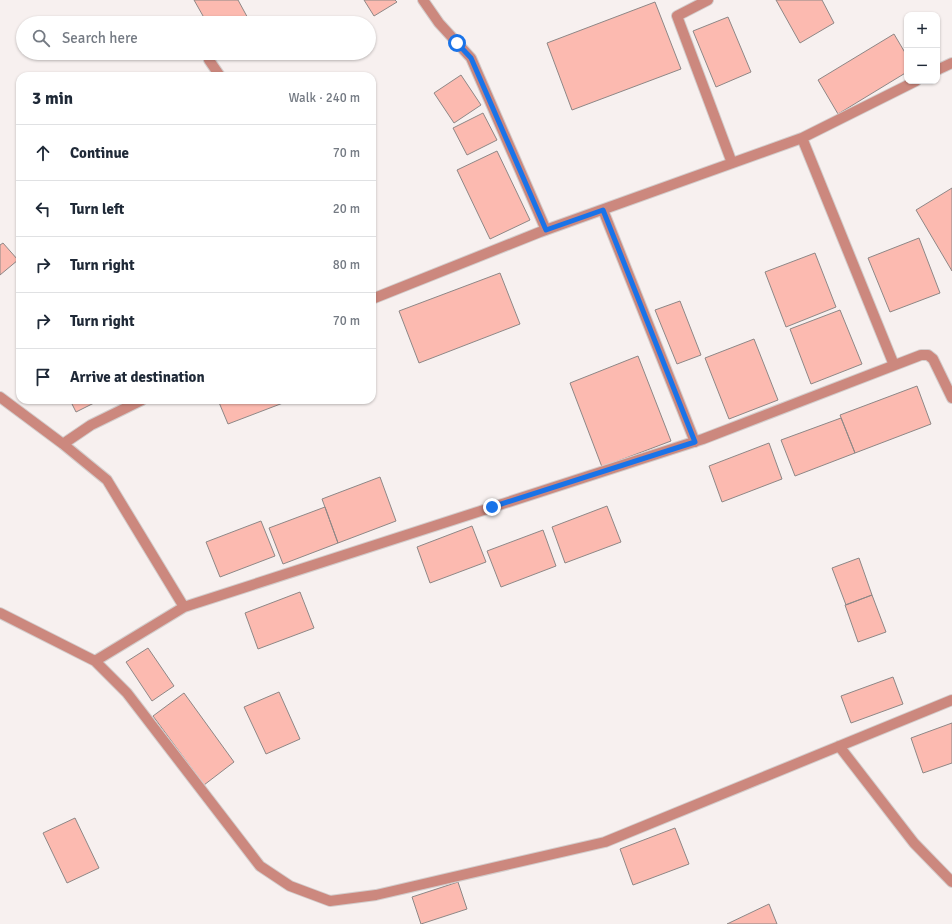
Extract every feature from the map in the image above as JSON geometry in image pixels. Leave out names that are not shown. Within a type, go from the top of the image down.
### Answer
[{"type":"street","points":[[423,0],[440,23],[471,58],[546,230]]},
{"type":"street","points":[[708,0],[677,16],[732,163]]},
{"type":"street","points":[[210,60],[218,72]]},
{"type":"street","points":[[940,69],[952,63]]},
{"type":"street","points":[[376,297],[546,230],[802,138],[910,84]]},
{"type":"street","points":[[802,138],[894,365]]},
{"type":"street","points":[[603,210],[695,442]]},
{"type":"street","points":[[95,660],[184,607],[695,442],[922,355],[928,355],[933,359],[952,398]]},
{"type":"street","points":[[0,397],[64,444],[107,480],[184,607]]},
{"type":"street","points":[[64,444],[91,425],[134,404]]},
{"type":"street","points":[[0,613],[95,660],[127,693],[260,866],[290,886],[330,901],[376,894],[605,842],[952,700]]},
{"type":"street","points":[[839,746],[914,843],[952,882]]},
{"type":"building","points":[[194,0],[238,0],[247,16],[203,16]]},
{"type":"building","points":[[364,0],[395,0],[397,2],[374,16]]},
{"type":"building","points":[[776,0],[822,0],[834,23],[800,43]]},
{"type":"building","points":[[655,2],[681,69],[572,110],[547,43]]},
{"type":"building","points":[[728,17],[751,72],[716,87],[693,31]]},
{"type":"building","points":[[894,34],[904,51],[904,74],[838,114],[818,80]]},
{"type":"building","points":[[461,75],[481,105],[454,123],[434,93]]},
{"type":"building","points":[[483,113],[497,140],[467,155],[453,128]]},
{"type":"building","points":[[497,151],[530,220],[490,239],[457,170]]},
{"type":"building","points":[[952,188],[952,271],[916,210]]},
{"type":"building","points":[[919,238],[940,293],[890,312],[868,258]]},
{"type":"building","points":[[3,243],[16,258],[16,262],[0,275],[0,245]]},
{"type":"building","points":[[815,253],[836,307],[786,327],[765,272]]},
{"type":"building","points":[[500,273],[520,324],[419,363],[399,311]]},
{"type":"building","points":[[680,301],[701,355],[677,364],[655,310]]},
{"type":"building","points":[[840,310],[862,364],[811,384],[790,329]]},
{"type":"building","points":[[754,339],[778,400],[729,419],[705,358]]},
{"type":"building","points":[[638,356],[671,441],[602,467],[570,383]]},
{"type":"building","points":[[917,386],[931,424],[855,453],[840,415]]},
{"type":"building","points":[[72,404],[92,404],[76,412]]},
{"type":"building","points":[[220,404],[280,404],[228,424]]},
{"type":"building","points":[[841,418],[855,453],[795,476],[781,440]]},
{"type":"building","points":[[769,443],[782,479],[722,502],[709,466]]},
{"type":"building","points":[[380,477],[396,521],[338,543],[322,499]]},
{"type":"building","points":[[607,506],[621,542],[565,563],[552,527]]},
{"type":"building","points":[[325,507],[338,543],[283,564],[269,528]]},
{"type":"building","points":[[261,521],[275,556],[220,577],[206,542]]},
{"type":"building","points":[[472,526],[486,562],[430,583],[417,547]]},
{"type":"building","points":[[543,530],[556,566],[501,587],[487,551]]},
{"type":"building","points":[[859,558],[872,595],[846,605],[832,568]]},
{"type":"building","points":[[300,592],[314,628],[258,649],[245,613]]},
{"type":"building","points":[[872,595],[886,632],[858,642],[845,605]]},
{"type":"building","points":[[148,648],[174,686],[152,701],[126,662]]},
{"type":"building","points":[[893,677],[903,704],[851,723],[841,696]]},
{"type":"building","points":[[279,692],[300,739],[266,754],[244,707]]},
{"type":"building","points":[[184,693],[234,762],[204,785],[153,716]]},
{"type":"building","points":[[952,723],[952,763],[923,773],[911,738]]},
{"type":"building","points":[[75,818],[99,868],[67,883],[43,833]]},
{"type":"building","points":[[675,828],[689,864],[633,885],[620,849]]},
{"type":"building","points":[[458,882],[467,909],[421,924],[412,897]]},
{"type":"building","points":[[769,904],[777,924],[727,924]]},
{"type":"route","points":[[457,43],[471,58],[546,230],[603,210],[695,442],[492,507]]}]
